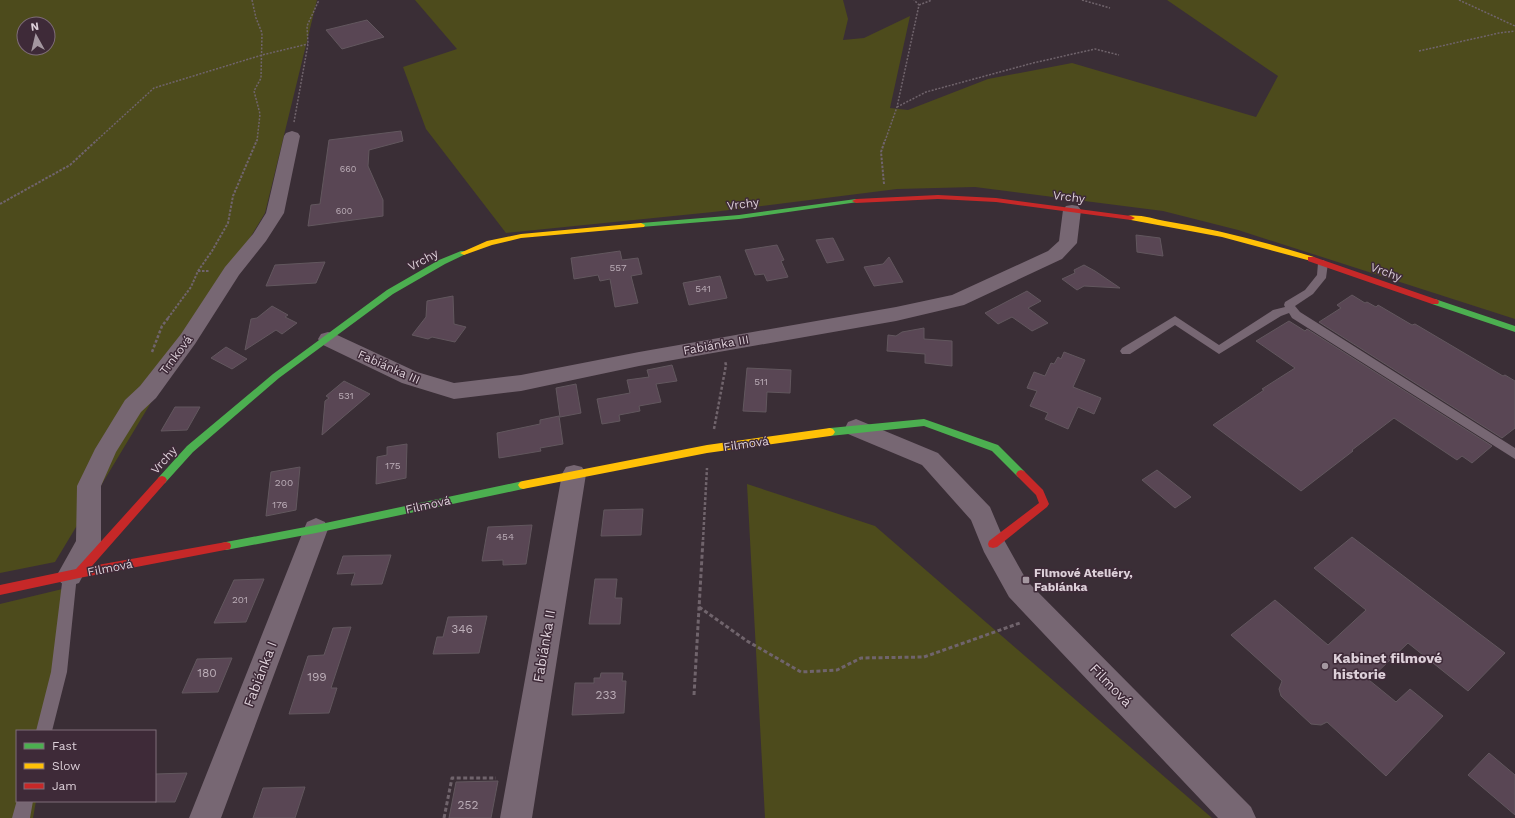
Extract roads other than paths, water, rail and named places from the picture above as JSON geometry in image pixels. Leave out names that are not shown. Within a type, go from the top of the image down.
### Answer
[{"type":"street","name":"Trnková","points":[[75,574],[88,542],[89,486],[106,449],[133,406],[148,392],[188,340],[232,271],[260,237],[275,213],[292,136]]},
{"type":"street","name":"Vrchy","points":[[75,574],[190,449],[276,376],[390,292],[442,262],[490,243],[521,236],[583,229],[739,217],[886,198],[938,197],[996,200],[1156,221],[1230,236],[1278,248],[1515,329]]},
{"type":"street","name":"Fabiánka III","points":[[328,339],[410,378],[454,391],[521,383],[638,359],[896,314],[957,300],[1055,256],[1068,243],[1072,210]]},
{"type":"street","name":"Filmová","points":[[0,590],[75,574],[316,529],[574,474],[707,449],[856,428],[924,422],[995,448],[1040,493],[1044,504],[993,544]]},
{"type":"street","name":"Filmová","points":[[856,428],[930,459],[982,514],[993,544],[1018,589],[1240,818]]},
{"type":"street","name":"Fabiánka II","points":[[516,818],[574,474]]},
{"type":"street","name":"Fabiánka I","points":[[205,818],[316,529]]},
{"type":"lane","points":[[1323,263],[1322,276],[1309,292],[1289,304],[1296,315],[1515,454]]},
{"type":"lane","points":[[1126,351],[1175,320],[1219,350],[1277,314],[1292,309]]},
{"type":"lane","points":[[44,730],[60,672],[75,574]]},
{"type":"lane","points":[[21,818],[25,802]]},
{"type":"place","name":"Filmové Ateliéry, Fabiánka","points":[[1026,580]]},
{"type":"place","name":"Kabinet filmové historie","points":[[1325,666]]}]
